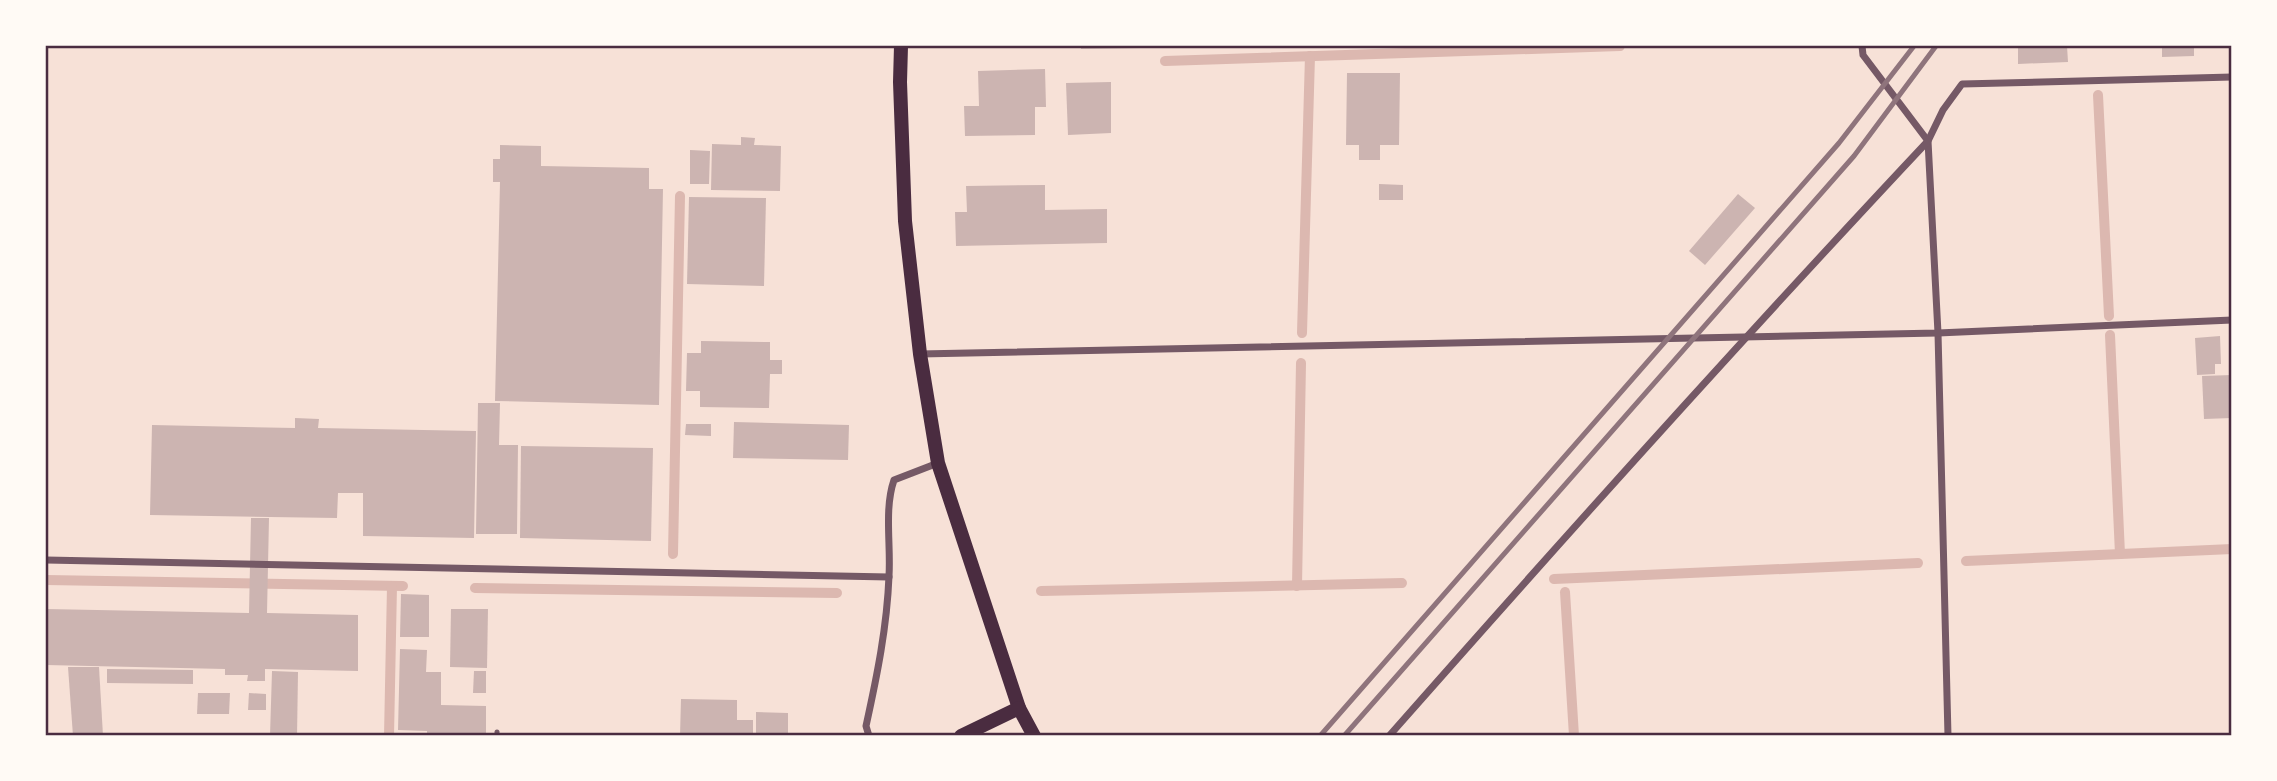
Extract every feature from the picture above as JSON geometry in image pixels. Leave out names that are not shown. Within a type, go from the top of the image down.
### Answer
[{"type":"main road","points":[[901,46],[905,221],[920,354],[938,463],[1019,708],[1034,736]]},
{"type":"main road","points":[[961,736],[1019,708]]},
{"type":"street","points":[[1862,46],[1863,55],[1928,141],[1938,333],[1948,736]]},
{"type":"street","points":[[1389,736],[1745,337],[1928,141],[1943,110],[1962,84],[2231,77]]},
{"type":"street","points":[[920,354],[1938,333],[2231,320]]},
{"type":"street","points":[[869,736],[866,726],[884,639],[889,577],[890,493],[894,480],[938,463]]},
{"type":"street","points":[[46,560],[889,577]]},
{"type":"building","points":[[1081,46],[1141,46],[1141,48],[1081,49]]},
{"type":"building","points":[[2018,46],[2067,46],[2068,62],[2018,64]]},
{"type":"building","points":[[2162,46],[2194,46],[2194,56],[2162,57]]},
{"type":"building","points":[[1045,69],[1046,107],[1035,107],[1035,135],[965,136],[964,106],[979,106],[978,71]]},
{"type":"building","points":[[1347,73],[1400,73],[1399,145],[1380,145],[1380,160],[1359,160],[1359,145],[1346,145]]},
{"type":"building","points":[[1111,82],[1111,133],[1068,135],[1066,83]]},
{"type":"building","points":[[741,137],[755,138],[754,145],[781,146],[780,191],[711,190],[712,144],[741,145]]},
{"type":"building","points":[[500,145],[541,146],[541,166],[649,168],[649,189],[663,189],[659,405],[495,401],[500,182],[493,182],[493,159],[500,159]]},
{"type":"building","points":[[690,150],[710,151],[709,184],[690,184]]},
{"type":"building","points":[[1379,184],[1403,185],[1403,200],[1379,200]]},
{"type":"building","points":[[1045,185],[1045,210],[1107,209],[1107,243],[956,246],[955,212],[967,212],[966,186]]},
{"type":"building","points":[[1738,194],[1755,208],[1705,265],[1689,251]]},
{"type":"building","points":[[689,197],[766,198],[764,286],[687,284]]},
{"type":"building","points":[[2220,336],[2221,364],[2215,364],[2215,374],[2197,375],[2195,338]]},
{"type":"building","points":[[701,341],[770,342],[770,360],[782,360],[782,374],[770,374],[769,408],[700,407],[700,391],[686,391],[687,353],[701,353]]},
{"type":"building","points":[[2232,375],[2232,418],[2204,419],[2202,376]]},
{"type":"building","points":[[478,403],[500,403],[499,445],[518,445],[517,534],[476,534]]},
{"type":"building","points":[[295,418],[319,419],[318,428],[476,431],[474,538],[363,536],[363,493],[338,493],[337,518],[150,515],[152,425],[295,428]]},
{"type":"building","points":[[734,422],[849,425],[848,460],[733,458]]},
{"type":"building","points":[[686,424],[711,424],[711,436],[685,435]]},
{"type":"building","points":[[521,446],[653,448],[651,541],[520,538]]},
{"type":"building","points":[[251,518],[269,518],[267,613],[358,615],[358,671],[265,669],[265,681],[247,681],[248,675],[225,675],[225,669],[46,665],[46,609],[249,613]]},
{"type":"building","points":[[401,594],[429,595],[429,637],[400,637]]},
{"type":"building","points":[[451,609],[488,609],[487,668],[450,667]]},
{"type":"building","points":[[400,649],[427,650],[426,672],[441,672],[441,705],[486,706],[486,736],[427,736],[427,731],[398,730]]},
{"type":"building","points":[[68,667],[99,667],[103,736],[73,736]]},
{"type":"building","points":[[107,669],[193,670],[193,684],[107,683]]},
{"type":"building","points":[[272,671],[298,672],[297,736],[270,736]]},
{"type":"building","points":[[474,671],[486,671],[486,693],[473,693]]},
{"type":"building","points":[[198,693],[230,693],[229,714],[197,714]]},
{"type":"building","points":[[249,693],[266,694],[266,710],[248,710]]},
{"type":"building","points":[[681,699],[737,700],[737,720],[753,720],[753,736],[680,736]]},
{"type":"building","points":[[756,712],[788,713],[788,736],[756,736]]},
{"type":"waterway","points":[[1165,61],[1620,46]]},
{"type":"waterway","points":[[1302,333],[1310,56]]},
{"type":"waterway","points":[[2098,95],[2109,316]]},
{"type":"waterway","points":[[673,554],[680,196]]},
{"type":"waterway","points":[[2110,335],[2120,554]]},
{"type":"waterway","points":[[1297,586],[1301,363]]},
{"type":"waterway","points":[[1966,561],[2232,549]]},
{"type":"waterway","points":[[1554,579],[1918,563]]},
{"type":"waterway","points":[[46,580],[403,586]]},
{"type":"waterway","points":[[1041,591],[1402,583]]},
{"type":"waterway","points":[[389,736],[392,586]]},
{"type":"waterway","points":[[475,588],[837,593]]},
{"type":"waterway","points":[[1565,592],[1574,736]]},
{"type":"railway","points":[[1320,736],[1839,143],[1914,46]]},
{"type":"railway","points":[[1344,736],[1854,156],[1936,46]]}]
